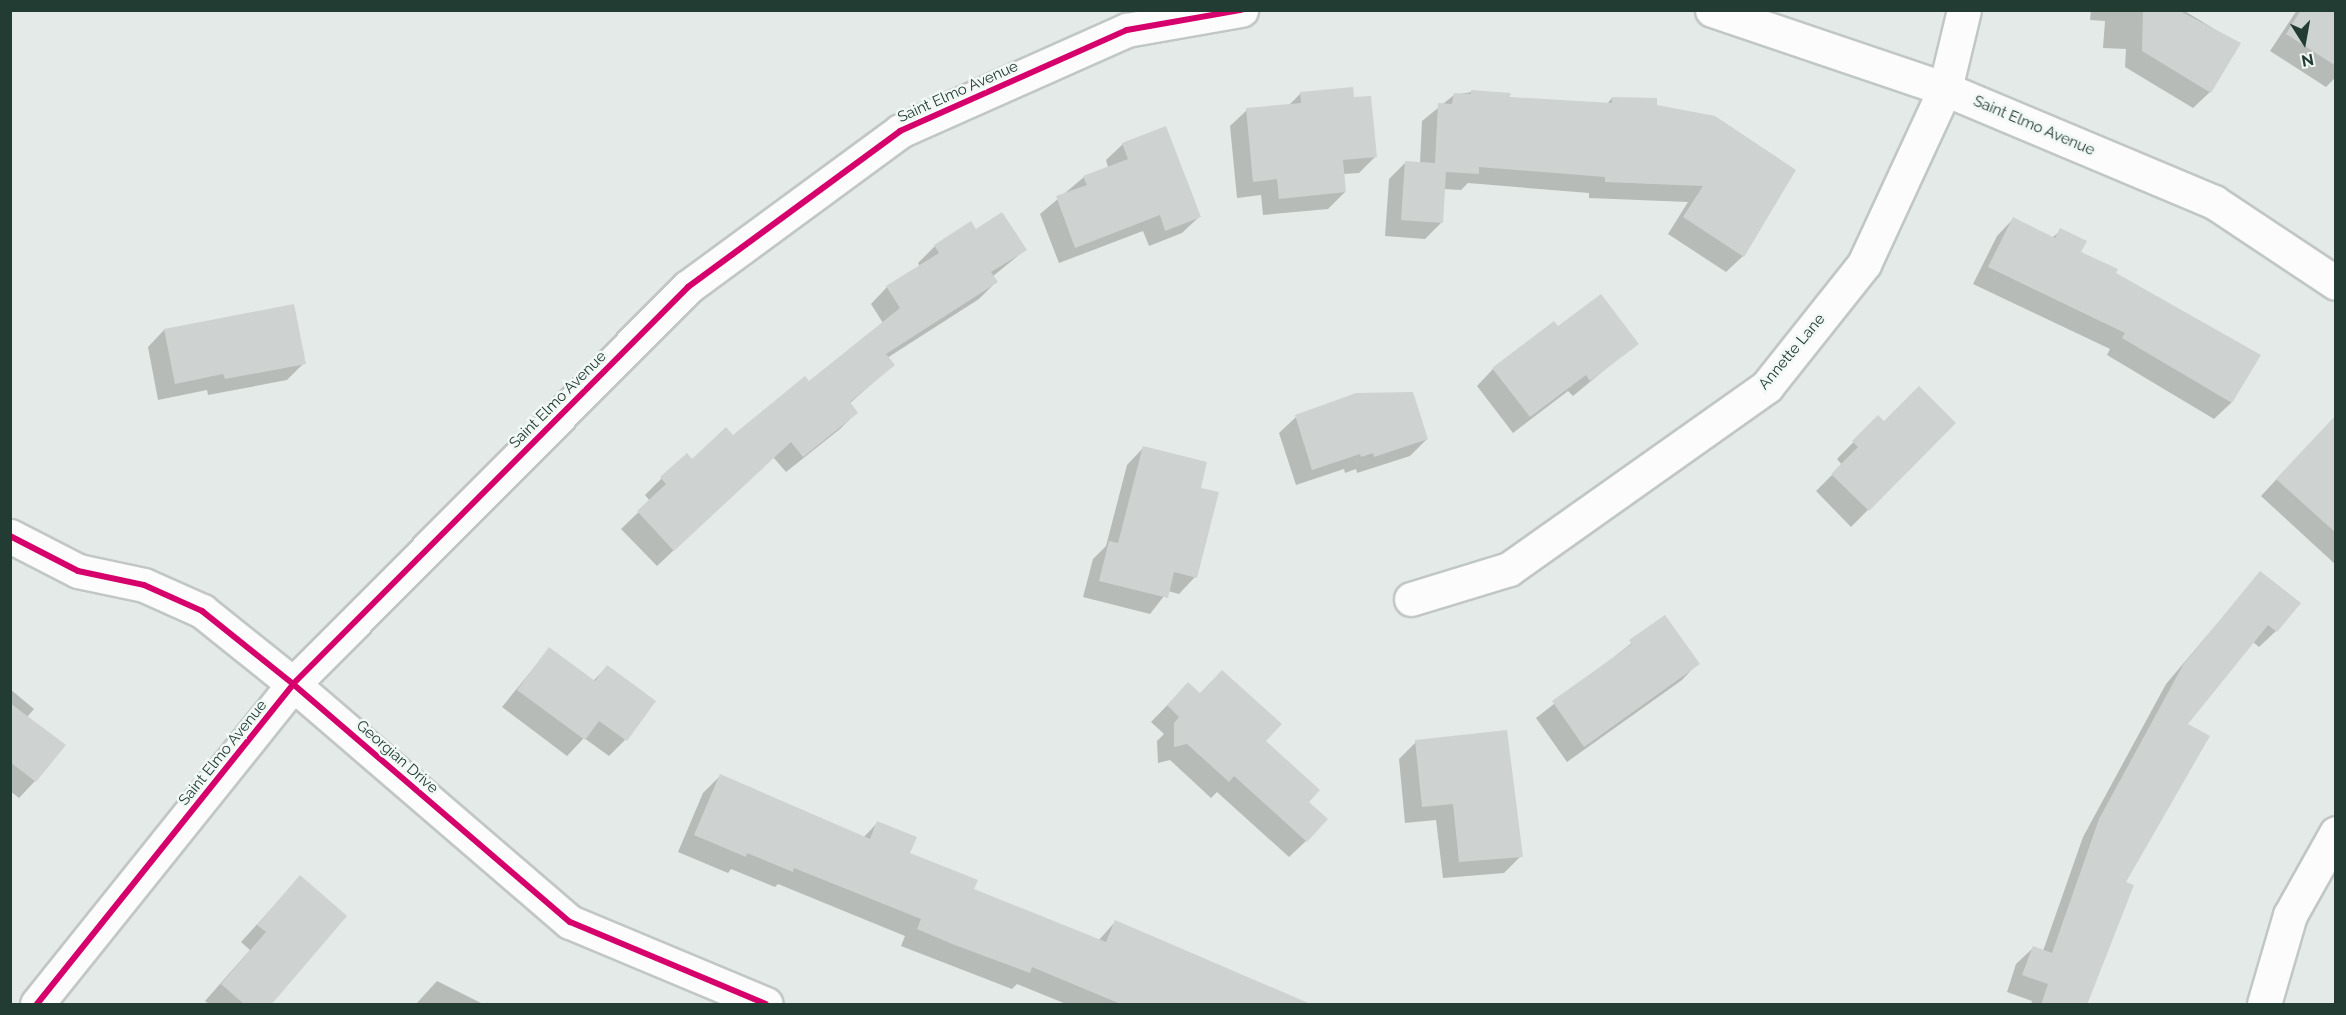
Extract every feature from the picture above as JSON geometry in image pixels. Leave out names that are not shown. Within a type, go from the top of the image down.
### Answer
[{"type":"street","name":"Saint Elmo Avenue","points":[[37,1005],[293,684],[688,287],[900,131],[1127,30],[1241,10]]},
{"type":"street","name":"Saint Elmo Avenue","points":[[1712,10],[1945,89],[2214,202],[2336,283]]},
{"type":"street","name":"Annette Lane","points":[[1411,599],[1509,569],[1767,386],[1864,264],[1945,89],[1964,10]]},
{"type":"street","name":"Georgian Drive","points":[[10,536],[78,570],[176,596],[202,611],[293,684],[570,922],[766,1005]]},
{"type":"street","points":[[2265,1005],[2290,915],[2336,833]]},
{"type":"building","points":[[2143,10],[2178,10],[2241,43],[2211,93],[2142,51]]},
{"type":"building","points":[[2301,10],[2336,10],[2336,66],[2286,34]]},
{"type":"building","points":[[1353,87],[1354,97],[1371,96],[1377,157],[1343,160],[1346,192],[1279,199],[1277,179],[1253,182],[1246,108],[1301,103],[1300,92]]},
{"type":"building","points":[[1471,90],[1511,93],[1510,97],[1612,103],[1612,97],[1657,98],[1657,105],[1715,116],[1796,170],[1744,257],[1683,217],[1703,186],[1605,182],[1605,177],[1479,167],[1479,174],[1446,172],[1443,223],[1401,220],[1405,161],[1435,163],[1438,103],[1452,104],[1454,93],[1471,94]]},
{"type":"building","points":[[1166,126],[1201,217],[1165,231],[1160,215],[1075,248],[1056,196],[1087,185],[1083,176],[1128,159],[1122,143]]},
{"type":"building","points":[[1002,212],[1027,250],[991,272],[998,282],[886,354],[895,365],[850,402],[858,413],[803,457],[791,442],[674,551],[637,511],[666,484],[660,477],[687,453],[692,459],[726,427],[733,435],[805,376],[809,381],[900,308],[886,286],[939,253],[934,245],[971,221],[976,229]]},
{"type":"building","points":[[2013,217],[2055,238],[2060,228],[2087,241],[2081,252],[2118,269],[2116,273],[2261,355],[2232,403],[2122,338],[2125,333],[1988,267]]},
{"type":"building","points":[[1601,294],[1639,344],[1590,381],[1586,375],[1530,417],[1492,368],[1554,321],[1558,326]]},
{"type":"building","points":[[294,304],[306,364],[225,379],[223,374],[175,384],[164,329]]},
{"type":"building","points":[[1919,386],[1956,423],[1869,511],[1831,474],[1858,447],[1852,441],[1878,415],[1884,421]]},
{"type":"building","points":[[1413,392],[1428,439],[1374,457],[1373,453],[1361,457],[1360,454],[1312,470],[1295,415],[1356,393]]},
{"type":"building","points":[[2336,415],[2336,533],[2276,479]]},
{"type":"building","points":[[1143,446],[1207,462],[1201,488],[1219,492],[1197,578],[1174,572],[1168,598],[1099,581],[1109,541],[1118,543]]},
{"type":"building","points":[[2260,571],[2301,603],[2277,632],[2268,625],[2188,724],[2210,736],[2126,882],[2134,885],[2087,1005],[2041,1005],[2048,984],[2022,975],[2033,946],[2052,953],[2099,819],[2183,665]]},
{"type":"building","points":[[1665,615],[1700,664],[1584,747],[1552,701],[1632,644],[1629,640]]},
{"type":"building","points":[[549,647],[595,681],[607,665],[656,701],[627,741],[599,721],[585,740],[517,690]]},
{"type":"building","points":[[1222,670],[1282,724],[1266,741],[1320,790],[1309,802],[1328,819],[1307,842],[1234,776],[1229,782],[1187,744],[1174,747],[1174,723],[1179,717],[1167,705],[1188,682],[1200,693]]},
{"type":"building","points":[[10,703],[66,745],[36,782],[10,762]]},
{"type":"building","points":[[1507,730],[1523,857],[1459,862],[1453,804],[1422,807],[1415,740]]},
{"type":"building","points":[[720,774],[870,839],[877,821],[917,837],[910,853],[978,880],[974,889],[1106,942],[1115,920],[1313,1005],[1123,1005],[1032,967],[1030,973],[952,944],[917,929],[921,919],[794,868],[793,872],[747,853],[746,857],[694,835]]},
{"type":"building","points":[[300,875],[347,916],[271,1005],[245,1005],[221,984],[266,932],[257,925]]},
{"type":"cycle path","points":[[37,1004],[293,684],[688,287],[900,131],[1127,30],[1241,10]]},
{"type":"cycle path","points":[[10,536],[78,571],[144,585],[202,611],[293,684],[570,922],[766,1004]]}]
